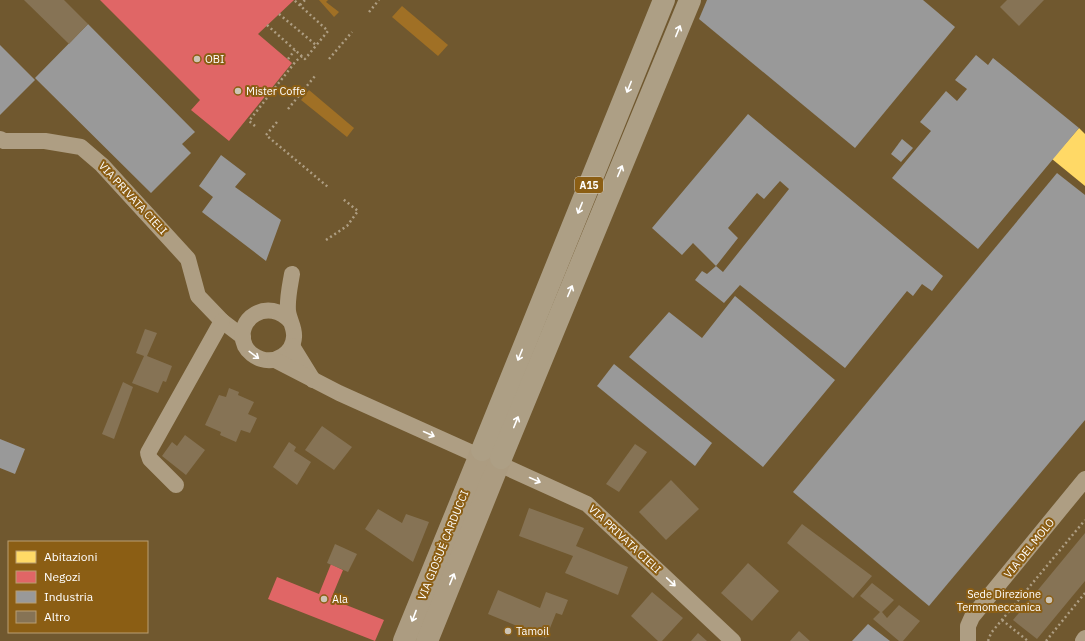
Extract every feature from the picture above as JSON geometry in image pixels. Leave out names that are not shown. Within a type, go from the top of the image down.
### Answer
[{"type":"highway","name":"A15","points":[[480,453],[664,0]]},
{"type":"highway","name":"A15","points":[[500,461],[690,0]]},
{"type":"main road","name":"VIA GIOSUÈ CARDUCCI","points":[[404,641],[480,453]]},
{"type":"main road","name":"VIA GIOSUÈ CARDUCCI","points":[[427,641],[500,461]]},
{"type":"street","name":"VIA PRIVATA CIELI","points":[[0,139],[4,141],[45,141],[81,147],[102,165],[188,259],[198,296],[222,321],[243,337]]},
{"type":"street","points":[[270,310],[292,274],[288,298],[294,334],[292,346],[284,355],[275,360],[266,361],[257,358],[245,345],[243,337],[244,328],[251,318],[262,311],[270,310],[285,315],[291,322]]},
{"type":"street","points":[[176,485],[150,459],[148,453],[222,321],[251,318]]},
{"type":"street","points":[[292,346],[313,380]]},
{"type":"street","points":[[275,360],[313,380],[394,418],[480,453]]},
{"type":"street","name":"VIA PRIVATA CIELI","points":[[500,461],[587,504],[733,641]]},
{"type":"street","name":"VIA DEL MOLO","points":[[968,641],[968,626],[972,617],[1085,479]]},
{"type":"path","points":[[267,25],[305,59],[328,31],[294,0]]},
{"type":"path","points":[[300,5],[305,0]]},
{"type":"path","points":[[369,12],[379,0]]},
{"type":"path","points":[[278,14],[316,45]]},
{"type":"path","points":[[329,59],[352,32]]},
{"type":"path","points":[[288,59],[295,50]]},
{"type":"path","points":[[255,126],[249,121],[302,56]]},
{"type":"path","points":[[288,109],[315,76]]},
{"type":"path","points":[[277,122],[266,135],[328,187]]},
{"type":"path","points":[[326,240],[347,226],[358,211],[343,199]]},
{"type":"path","points":[[988,641],[991,633],[1085,520]]},
{"type":"path","points":[[1046,641],[1085,593]]},
{"type":"path","points":[[1002,620],[1028,641]]},
{"type":"shaded area","points":[[319,0],[328,0],[326,2],[339,12],[334,17]]},
{"type":"shaded area","points":[[402,6],[448,45],[438,56],[392,17]]},
{"type":"shaded area","points":[[309,90],[354,128],[347,137],[301,100]]},
{"type":"building: Abitazioni","points":[[1079,128],[1085,134],[1085,186],[1052,159]]},
{"type":"building: Negozi","name":"OBI","points":[[100,0],[294,0],[258,34],[292,63],[229,141],[191,110],[200,100]]},
{"type":"building: Negozi","points":[[331,564],[343,570],[331,599],[384,620],[375,641],[268,599],[277,577],[319,594]]},
{"type":"building: Industria","points":[[707,0],[923,0],[955,27],[855,148],[699,19]]},
{"type":"building: Industria","points":[[88,24],[195,132],[182,144],[191,153],[151,193],[35,78]]},
{"type":"building: Industria","points":[[0,45],[35,80],[0,115]]},
{"type":"building: Industria","points":[[976,55],[988,65],[993,58],[1079,128],[978,249],[892,178],[931,131],[920,122],[946,91],[957,101],[967,89],[955,80]]},
{"type":"building: Industria","points":[[748,114],[943,276],[932,291],[922,284],[913,296],[907,291],[845,368],[740,285],[724,303],[695,280],[702,271],[707,274],[716,266],[693,243],[682,255],[652,228]],"holes":[[[780,181],[789,189],[723,272],[716,266],[738,238],[728,228],[757,193],[764,199]]]},
{"type":"building: Industria","points":[[902,139],[913,148],[901,162],[891,154]]},
{"type":"building: Industria","points":[[221,155],[246,174],[235,187],[281,220],[266,261],[202,212],[213,197],[199,186]]},
{"type":"building: Industria","points":[[1057,173],[1085,195],[1085,420],[929,606],[793,492]]},
{"type":"building: Industria","points":[[735,296],[835,380],[763,467],[629,357],[669,312],[702,338]]},
{"type":"building: Industria","points":[[614,364],[712,443],[695,466],[597,386]]},
{"type":"building: Industria","points":[[0,439],[25,449],[15,474],[0,468]]},
{"type":"building: Industria","points":[[868,624],[890,641],[852,641]]},
{"type":"building: Altro","points":[[24,0],[64,0],[88,24],[69,44]]},
{"type":"building: Altro","points":[[1007,0],[1044,0],[1019,26],[1000,7]]},
{"type":"building: Altro","points":[[145,329],[157,333],[147,356],[172,366],[166,382],[163,381],[158,393],[132,383],[144,356],[136,353]]},
{"type":"building: Altro","points":[[123,382],[133,387],[114,439],[102,434]]},
{"type":"building: Altro","points":[[229,388],[239,392],[238,395],[254,402],[248,414],[257,418],[250,433],[241,430],[236,442],[220,435],[221,432],[205,425],[219,395],[226,397]]},
{"type":"building: Altro","points":[[322,426],[352,447],[334,470],[305,450]]},
{"type":"building: Altro","points":[[185,435],[205,450],[186,475],[162,456],[172,442],[177,446]]},
{"type":"building: Altro","points":[[289,442],[296,447],[294,451],[311,462],[297,485],[273,467]]},
{"type":"building: Altro","points":[[635,444],[647,452],[619,492],[606,484]]},
{"type":"building: Altro","points":[[671,480],[699,509],[666,540],[639,512]]},
{"type":"building: Altro","points":[[529,508],[584,528],[576,546],[628,567],[618,595],[565,573],[573,556],[519,536]]},
{"type":"building: Altro","points":[[378,509],[402,523],[406,514],[429,522],[413,562],[365,529]]},
{"type":"building: Altro","points":[[802,524],[872,576],[853,598],[787,543]]},
{"type":"building: Altro","name":"Sede Direzione Termomeccanica","points":[[1085,533],[1085,581],[1037,639],[1013,620]]},
{"type":"building: Altro","points":[[335,544],[357,554],[348,572],[327,563]]},
{"type":"building: Altro","points":[[748,563],[779,591],[752,621],[721,593]]},
{"type":"building: Altro","points":[[872,583],[894,600],[882,612],[887,618],[899,605],[920,621],[903,641],[899,641],[873,619],[880,612],[860,596]]},
{"type":"building: Altro","points":[[498,590],[540,608],[546,592],[568,600],[562,615],[556,613],[546,638],[488,614]]},
{"type":"building: Altro","points":[[652,592],[683,618],[662,641],[658,641],[631,616]]},
{"type":"building: Altro","points":[[799,631],[810,641],[790,641]]},
{"type":"building: Altro","points":[[698,633],[707,641],[691,641]]},
{"type":"place","name":"OBI","points":[[197,59]]},
{"type":"place","name":"Mister Coffe","points":[[238,91]]},
{"type":"place","name":"Ala","points":[[324,599]]},
{"type":"place","name":"Sede Direzione Termomeccanica","points":[[1049,600]]},
{"type":"place","name":"Tamoil","points":[[508,631]]}]
